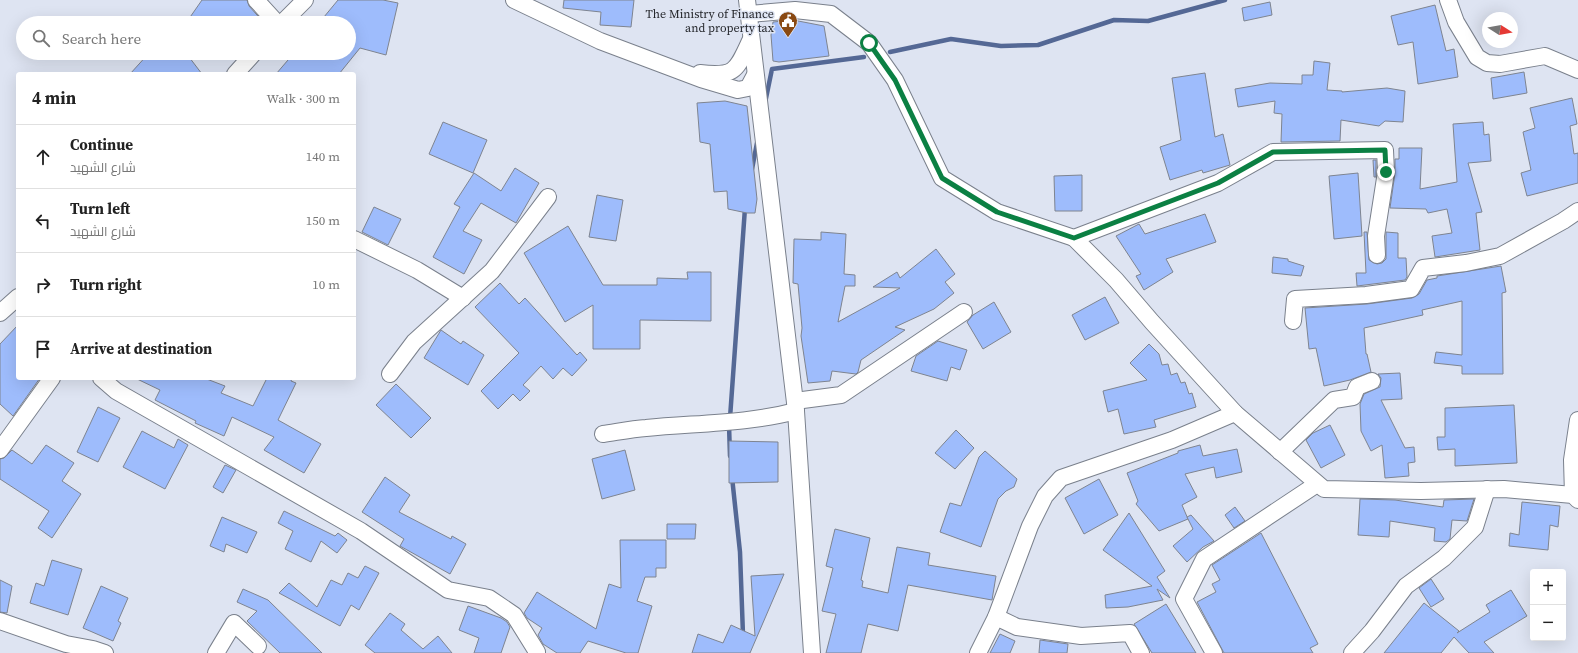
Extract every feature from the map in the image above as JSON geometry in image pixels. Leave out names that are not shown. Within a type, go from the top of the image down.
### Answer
[{"type":"street","points":[[256,0],[271,16]]},
{"type":"street","points":[[289,16],[305,0]]},
{"type":"street","points":[[514,0],[600,41],[701,79],[738,90],[748,88],[755,76]]},
{"type":"street","points":[[1448,0],[1456,22],[1477,57],[1487,63],[1500,64],[1545,56],[1578,70]]},
{"type":"street","points":[[812,653],[795,406],[759,112],[748,7],[831,14],[869,43],[895,80],[942,178],[997,212],[1074,238],[1116,280],[1235,413],[1324,490],[1487,489],[1575,497],[1572,460],[1578,420]]},
{"type":"street","points":[[676,69],[714,74],[727,73],[737,68],[751,39]]},
{"type":"street","points":[[237,72],[248,60]]},
{"type":"street","points":[[738,90],[759,112]]},
{"type":"street","points":[[1074,238],[1218,183],[1273,152],[1385,150],[1386,172],[1376,236],[1377,255]]},
{"type":"street","points":[[390,374],[414,342],[492,271],[548,197]]},
{"type":"street","points":[[1293,321],[1295,299],[1411,289],[1423,268],[1466,263],[1500,256],[1578,211]]},
{"type":"street","points":[[356,240],[417,270],[463,298]]},
{"type":"street","points":[[0,314],[16,302]]},
{"type":"street","points":[[603,434],[646,428],[774,417],[795,406],[841,395],[964,312]]},
{"type":"street","points":[[0,450],[51,380]]},
{"type":"street","points":[[103,380],[116,391],[360,530],[448,590],[489,598],[514,615],[537,652]]},
{"type":"street","points":[[1280,452],[1334,400],[1353,397],[1357,387],[1372,381]]},
{"type":"street","points":[[978,653],[996,617],[1030,526],[1045,496],[1061,478],[1172,440],[1235,413]]},
{"type":"street","points":[[1214,653],[1184,599],[1204,559],[1317,484]]},
{"type":"street","points":[[1352,653],[1372,631],[1406,586],[1444,558],[1475,528],[1487,489]]},
{"type":"street","points":[[996,617],[1017,627],[1081,636],[1130,634],[1141,653]]},
{"type":"street","points":[[0,621],[66,644],[105,653]]},
{"type":"street","points":[[216,653],[234,623],[258,646]]},
{"type":"building","points":[[202,0],[247,0],[249,6],[258,16],[191,16]]},
{"type":"building","points":[[338,0],[383,0],[398,3],[386,55],[360,48],[356,53],[356,16],[325,16]]},
{"type":"building","points":[[564,0],[634,0],[631,27],[600,25],[601,12],[563,8]]},
{"type":"building","points":[[1270,2],[1272,15],[1244,21],[1242,8]]},
{"type":"building","points":[[1435,5],[1446,51],[1454,49],[1458,77],[1418,84],[1413,42],[1398,45],[1391,16]]},
{"type":"building","points":[[793,20],[824,26],[829,56],[779,62],[773,61],[771,35],[773,22]]},
{"type":"building","points":[[143,60],[191,60],[200,72],[132,72]]},
{"type":"building","points":[[288,60],[350,60],[341,72],[278,72]]},
{"type":"building","points":[[1314,61],[1330,63],[1327,90],[1342,92],[1387,88],[1405,91],[1403,122],[1385,121],[1379,126],[1341,120],[1340,141],[1281,142],[1282,114],[1274,113],[1275,101],[1238,107],[1235,89],[1270,83],[1302,84],[1302,75],[1313,75]]},
{"type":"building","points":[[1524,72],[1527,93],[1493,99],[1491,78]]},
{"type":"building","points":[[1205,73],[1215,137],[1223,134],[1230,165],[1203,173],[1202,170],[1170,180],[1160,147],[1181,140],[1172,78]]},
{"type":"building","points":[[1572,98],[1577,124],[1570,126],[1574,154],[1578,153],[1578,183],[1527,196],[1521,173],[1531,170],[1523,132],[1535,128],[1530,108]]},
{"type":"building","points":[[725,101],[747,106],[757,199],[755,213],[728,209],[727,191],[714,192],[710,144],[700,142],[697,103]]},
{"type":"building","points":[[443,122],[487,140],[473,173],[429,154]]},
{"type":"building","points":[[1483,122],[1484,135],[1489,134],[1491,161],[1468,163],[1482,212],[1476,213],[1480,250],[1435,257],[1432,236],[1452,233],[1447,209],[1428,213],[1426,209],[1390,208],[1395,173],[1395,159],[1399,159],[1399,148],[1422,148],[1420,189],[1457,182],[1453,124]]},
{"type":"building","points":[[1373,160],[1376,160],[1376,177],[1374,177]]},
{"type":"building","points":[[515,168],[539,183],[516,223],[481,203],[463,231],[482,240],[464,274],[433,257],[460,207],[454,204],[474,173],[501,191]]},
{"type":"building","points":[[1358,173],[1362,236],[1334,239],[1329,176]]},
{"type":"building","points":[[1082,175],[1082,211],[1055,211],[1054,176]]},
{"type":"building","points":[[597,195],[623,200],[616,241],[589,237]]},
{"type":"building","points":[[374,207],[401,219],[388,245],[362,232]]},
{"type":"building","points":[[1205,214],[1216,242],[1166,259],[1173,272],[1144,290],[1136,276],[1141,274],[1116,236],[1139,224],[1145,234]]},
{"type":"building","points":[[568,226],[603,285],[657,285],[657,278],[688,279],[687,272],[711,272],[711,321],[640,320],[640,349],[593,349],[593,305],[565,322],[524,253]]},
{"type":"building","points":[[821,232],[846,234],[844,274],[855,275],[855,286],[845,286],[838,322],[900,288],[873,287],[897,272],[900,278],[936,249],[955,274],[945,282],[954,293],[934,309],[895,327],[905,330],[861,360],[858,372],[856,374],[832,371],[830,381],[808,383],[801,336],[802,328],[798,284],[793,283],[794,239],[821,240]]},
{"type":"building","points":[[1364,232],[1367,232],[1369,260],[1377,264],[1382,263],[1386,259],[1386,232],[1398,233],[1398,258],[1406,258],[1407,277],[1405,280],[1357,286],[1356,273],[1366,273]]},
{"type":"building","points":[[1273,257],[1288,259],[1288,261],[1304,266],[1301,276],[1272,273]]},
{"type":"building","points":[[1501,266],[1506,292],[1502,293],[1503,374],[1462,374],[1462,366],[1434,363],[1436,352],[1462,355],[1462,301],[1422,310],[1423,315],[1364,328],[1366,354],[1371,372],[1350,380],[1324,386],[1316,348],[1309,349],[1305,308],[1367,304],[1412,298],[1419,294],[1427,280],[1437,278],[1437,276]]},
{"type":"building","points":[[500,283],[519,304],[525,298],[577,355],[580,352],[587,360],[572,376],[563,368],[553,379],[541,366],[523,385],[530,391],[520,401],[513,394],[498,409],[481,391],[519,353],[475,307]]},
{"type":"building","points":[[1105,297],[1119,323],[1085,340],[1072,315]]},
{"type":"building","points":[[994,302],[1011,332],[983,349],[967,322],[973,315]]},
{"type":"building","points":[[16,327],[16,380],[39,380],[13,416],[0,404],[0,344]]},
{"type":"building","points":[[441,330],[461,344],[463,341],[484,355],[468,385],[424,358]]},
{"type":"building","points":[[938,341],[967,350],[960,370],[951,367],[947,381],[911,371],[916,356]]},
{"type":"building","points":[[1149,344],[1159,354],[1162,365],[1168,364],[1171,375],[1177,373],[1181,383],[1185,382],[1189,394],[1192,393],[1196,407],[1154,420],[1156,427],[1124,434],[1118,409],[1108,412],[1103,391],[1147,380],[1130,363]]},
{"type":"building","points":[[1400,373],[1402,399],[1381,400],[1405,448],[1414,447],[1415,462],[1408,463],[1409,476],[1385,478],[1382,445],[1371,451],[1361,431],[1360,404],[1364,394],[1380,387],[1381,378],[1378,374]]},
{"type":"building","points":[[139,380],[209,380],[225,386],[221,393],[253,406],[266,380],[291,380],[296,383],[278,420],[321,444],[304,473],[264,450],[274,437],[232,417],[224,436],[195,423],[196,421],[155,400],[160,390]]},
{"type":"building","points":[[396,384],[431,418],[411,438],[376,405]]},
{"type":"building","points":[[1514,405],[1517,463],[1455,466],[1455,449],[1438,450],[1437,437],[1445,437],[1445,408]]},
{"type":"building","points":[[98,407],[120,418],[98,462],[77,452]]},
{"type":"building","points":[[1330,425],[1345,455],[1321,468],[1306,440],[1313,433]]},
{"type":"building","points":[[956,430],[974,448],[955,469],[935,453]]},
{"type":"building","points":[[142,431],[174,448],[178,439],[188,445],[165,489],[123,467]]},
{"type":"building","points":[[729,441],[778,442],[778,482],[729,483]]},
{"type":"building","points":[[46,445],[74,463],[62,481],[81,494],[52,538],[38,528],[49,511],[0,479],[0,459],[4,458],[12,450],[32,464]]},
{"type":"building","points":[[1200,445],[1203,456],[1237,449],[1242,472],[1216,478],[1214,467],[1185,474],[1197,497],[1182,505],[1188,519],[1159,531],[1136,504],[1138,501],[1127,473],[1178,453],[1178,451]]},
{"type":"building","points":[[625,450],[635,490],[602,499],[592,459]]},
{"type":"building","points":[[985,451],[1017,479],[1014,487],[1006,491],[998,499],[981,547],[940,532],[950,503],[961,506],[979,457]]},
{"type":"building","points":[[225,465],[236,470],[223,493],[213,487]]},
{"type":"building","points":[[385,477],[410,495],[399,512],[451,539],[452,536],[466,544],[450,574],[400,546],[404,539],[362,512]]},
{"type":"building","points":[[1099,479],[1118,515],[1084,534],[1065,498]]},
{"type":"building","points":[[1360,499],[1395,500],[1443,507],[1444,500],[1474,499],[1467,521],[1452,520],[1450,539],[1446,542],[1434,541],[1435,528],[1390,521],[1389,537],[1358,535]]},
{"type":"building","points":[[1522,502],[1560,506],[1558,527],[1550,525],[1548,550],[1509,546],[1510,533],[1519,535]]},
{"type":"building","points":[[1235,507],[1245,521],[1234,528],[1225,515]]},
{"type":"building","points":[[284,511],[335,536],[338,533],[347,540],[337,553],[321,541],[311,562],[285,549],[293,531],[278,523]]},
{"type":"building","points":[[1129,513],[1165,571],[1157,577],[1170,598],[1157,589],[1163,600],[1128,607],[1106,608],[1105,595],[1152,586],[1103,550]]},
{"type":"building","points":[[1191,515],[1214,541],[1203,547],[1187,562],[1173,546],[1193,529],[1187,517]]},
{"type":"building","points":[[222,517],[257,532],[247,553],[226,544],[224,552],[210,546]]},
{"type":"building","points":[[667,524],[696,524],[695,539],[667,539]]},
{"type":"building","points":[[835,529],[870,538],[861,580],[863,581],[862,587],[888,593],[897,547],[930,553],[928,565],[996,576],[992,600],[908,585],[898,631],[868,624],[861,653],[826,653],[836,614],[822,611],[833,568],[826,566]]},
{"type":"building","points":[[1261,533],[1318,644],[1310,648],[1313,653],[1224,653],[1197,602],[1216,592],[1212,584],[1220,580],[1212,565]]},
{"type":"building","points":[[620,540],[666,540],[666,568],[656,568],[656,577],[645,577],[637,601],[652,606],[638,653],[626,653],[588,641],[580,653],[557,653],[543,644],[538,635],[542,628],[527,618],[524,613],[537,592],[596,629],[609,584],[621,588]]},
{"type":"building","points":[[52,560],[82,569],[68,615],[30,603],[36,583],[44,586]]},
{"type":"building","points":[[365,566],[379,573],[359,610],[351,605],[340,626],[279,593],[289,583],[317,607],[331,580],[342,585],[348,573],[358,578]]},
{"type":"building","points":[[784,574],[750,653],[692,653],[698,634],[723,643],[731,625],[755,636],[751,576]]},
{"type":"building","points":[[1431,579],[1444,599],[1431,607],[1419,588]]},
{"type":"building","points":[[0,580],[12,586],[7,613],[0,612]]},
{"type":"building","points":[[101,586],[128,598],[118,621],[121,623],[113,641],[83,628]]},
{"type":"building","points":[[243,589],[268,600],[322,653],[280,653],[247,621],[257,611],[237,602]]},
{"type":"building","points":[[1511,590],[1527,616],[1484,642],[1494,653],[1469,653],[1454,637],[1441,653],[1384,653],[1424,603],[1459,631],[1457,633],[1490,612],[1486,605]]},
{"type":"building","points":[[1166,604],[1196,653],[1152,653],[1134,624]]},
{"type":"building","points":[[468,606],[501,618],[507,622],[510,627],[501,653],[474,653],[479,638],[459,630]]},
{"type":"building","points":[[390,613],[405,624],[401,630],[423,649],[438,636],[452,653],[375,653],[365,645]]},
{"type":"building","points":[[1000,634],[1015,641],[1010,653],[990,653]]},
{"type":"building","points":[[1040,640],[1068,644],[1067,653],[1039,653]]},
{"type":"waterway","points":[[890,52],[951,39],[1001,46],[1038,45],[1114,20],[1148,21],[1225,0]]},
{"type":"waterway","points":[[765,103],[772,69],[864,57]]},
{"type":"waterway","points":[[752,169],[757,143]]},
{"type":"waterway","points":[[730,418],[745,208]]},
{"type":"waterway","points":[[729,425],[730,456]]},
{"type":"waterway","points":[[732,477],[740,552],[743,635]]},
{"type":"place","name":"The Ministry of Finance and property tax","points":[[788,38]]},
{"type":"route","points":[[869,43],[895,80],[942,178],[997,212],[1074,238],[1218,183],[1273,152],[1385,150],[1386,172]]}]
